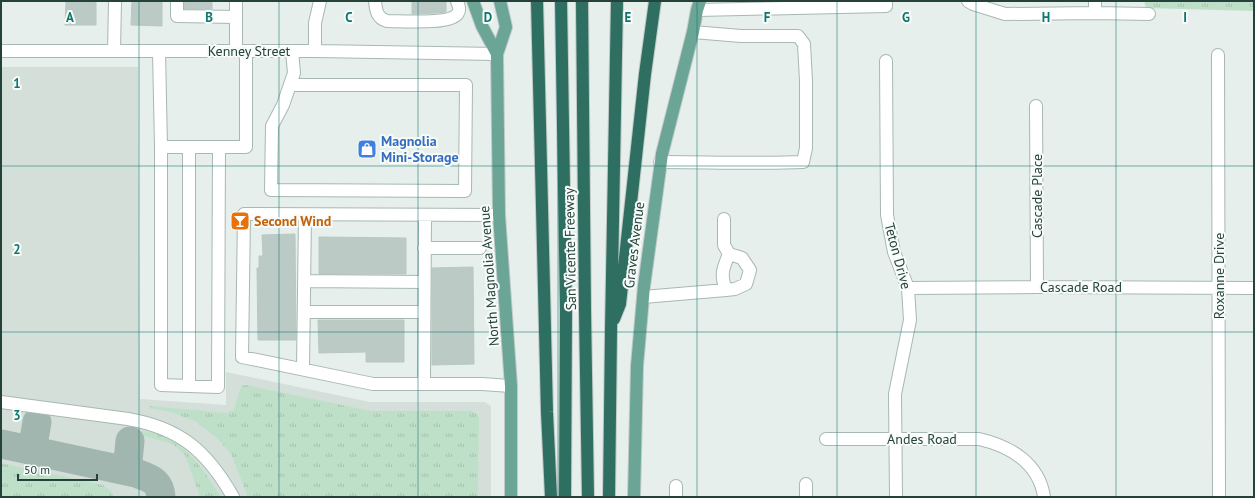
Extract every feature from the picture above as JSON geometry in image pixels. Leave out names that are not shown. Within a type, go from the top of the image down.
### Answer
[{"type":"highway","points":[[537,1],[547,412],[551,497]]},
{"type":"highway","name":"San Vicente Freeway","points":[[561,1],[566,310],[565,497]]},
{"type":"highway","name":"San Vicente Freeway","points":[[582,1],[588,497]]},
{"type":"highway","points":[[609,497],[617,1]]},
{"type":"highway","points":[[611,330],[620,304],[645,74],[655,1]]},
{"type":"main road","name":"North Magnolia Avenue","points":[[473,1],[482,26],[497,54]]},
{"type":"main road","name":"North Magnolia Avenue","points":[[500,1],[506,27],[497,54],[498,215],[511,386],[511,497]]},
{"type":"main road","name":"Graves Avenue","points":[[634,497],[637,366],[643,298],[660,162],[693,32],[698,6]]},
{"type":"street","points":[[114,51],[115,1]]},
{"type":"street","points":[[177,1],[177,16],[236,18]]},
{"type":"street","points":[[161,147],[246,147],[241,51],[236,18],[236,1]]},
{"type":"street","points":[[315,51],[314,23],[320,1]]},
{"type":"street","points":[[375,1],[378,16],[387,21],[444,21],[453,18],[460,10],[457,1]]},
{"type":"street","points":[[698,6],[886,6],[886,1]]},
{"type":"street","points":[[1095,1],[1095,13]]},
{"type":"street","points":[[971,3],[1004,14],[1149,14]]},
{"type":"street","points":[[660,162],[803,162],[806,148],[806,81],[804,44],[798,36],[741,36],[693,32]]},
{"type":"street","name":"Kenney Street","points":[[1,51],[315,51],[497,54]]},
{"type":"street","points":[[159,51],[161,147],[161,385],[218,387],[219,147]]},
{"type":"street","points":[[290,85],[466,85],[465,191],[271,190],[272,126],[283,105],[294,73],[292,51]]},
{"type":"street","name":"Roxanne Drive","points":[[1218,55],[1220,288],[1219,497]]},
{"type":"street","name":"Teton Drive","points":[[886,61],[887,215],[894,252],[908,288],[910,320],[895,394],[896,497]]},
{"type":"street","name":"Cascade Place","points":[[1036,106],[1037,286]]},
{"type":"street","points":[[189,147],[189,386]]},
{"type":"street","points":[[498,215],[244,214],[242,356],[373,384],[482,384],[511,386]]},
{"type":"street","points":[[303,369],[305,215]]},
{"type":"street","points":[[424,215],[424,384]]},
{"type":"street","points":[[724,219],[724,245],[728,254],[722,281],[726,290]]},
{"type":"street","points":[[424,248],[480,248]]},
{"type":"street","points":[[643,298],[735,289],[746,284],[750,270],[742,258],[728,254]]},
{"type":"street","points":[[304,281],[424,282]]},
{"type":"street","name":"Cascade Road","points":[[908,288],[1037,286],[1254,288]]},
{"type":"street","points":[[304,312],[424,312]]},
{"type":"street","points":[[1,402],[128,419],[148,423],[165,429],[186,439],[199,451],[215,469],[233,497]]},
{"type":"street","name":"Andes Road","points":[[826,438],[979,439],[1000,445],[1016,454],[1030,466],[1040,482],[1044,497]]},
{"type":"street","points":[[806,484],[806,497]]},
{"type":"shaded area","points":[[1,67],[138,67],[140,399],[226,405],[226,372],[370,402],[485,402],[491,406],[491,497],[1,497]]},
{"type":"green space","points":[[1144,1],[1254,1],[1254,11],[1146,8]]},
{"type":"green space","points":[[246,385],[371,411],[471,411],[476,413],[479,417],[478,497],[247,497],[231,454],[217,438],[195,421],[171,412],[149,408],[150,406],[226,413],[234,410],[239,392],[242,386]]},
{"type":"green space","points":[[143,431],[169,438],[190,454],[207,475],[221,497],[200,497],[185,455],[173,444],[140,435]]},
{"type":"green space","points":[[1,463],[103,485],[112,492],[113,497],[1,497]]},
{"type":"building","points":[[66,1],[96,1],[96,25],[65,25]]},
{"type":"building","points":[[132,1],[162,1],[162,26],[131,25]]},
{"type":"building","points":[[184,1],[212,1],[212,9],[184,9]]},
{"type":"building","points":[[412,1],[446,1],[446,12],[412,14]]},
{"type":"building","points":[[295,234],[296,340],[258,340],[257,268],[259,268],[259,256],[263,256],[262,235]]},
{"type":"building","points":[[319,237],[406,238],[406,274],[319,274]]},
{"type":"building","points":[[473,267],[474,364],[432,365],[432,268]]},
{"type":"building","points":[[318,320],[404,320],[404,362],[366,362],[366,352],[319,353]]},
{"type":"taxiway","points":[[32,451],[37,422]]},
{"type":"taxiway","points":[[127,471],[130,441]]},
{"type":"taxiway","points":[[1,444],[136,473],[153,480],[160,491],[161,497]]},
{"type":"place","name":"Magnolia Mini-Storage","points":[[367,149]]},
{"type":"place","name":"Second Wind","points":[[240,221]]}]
